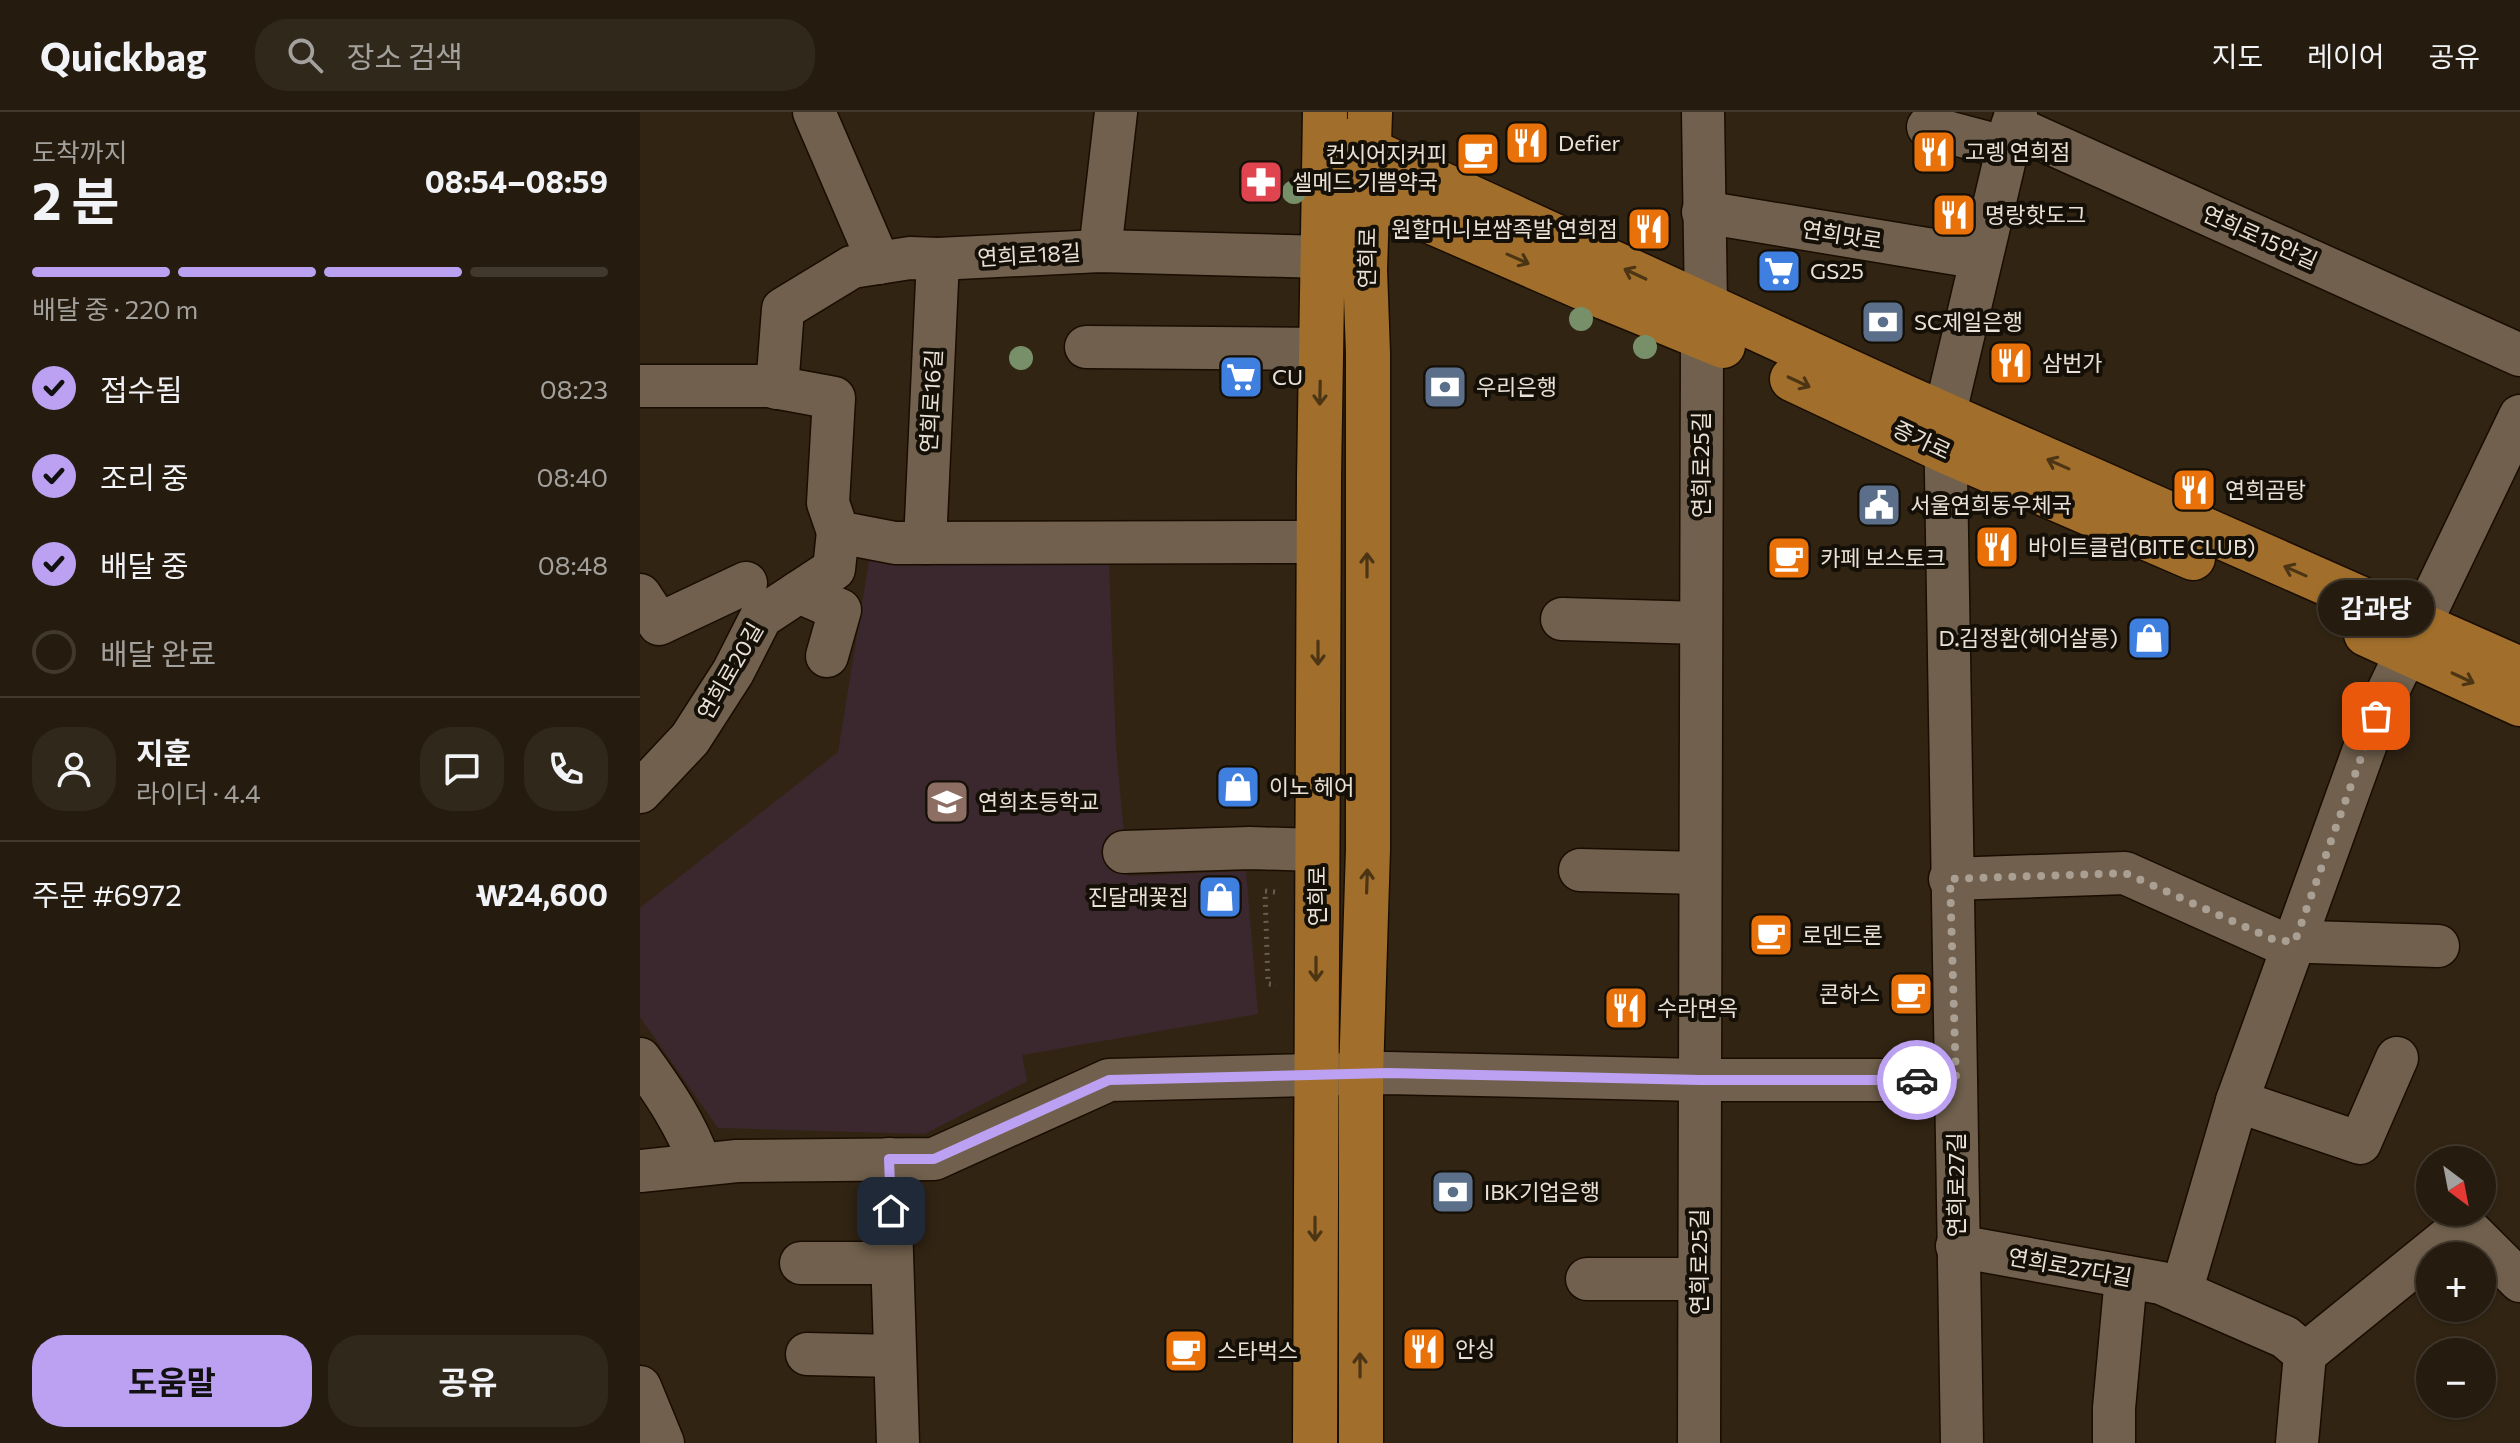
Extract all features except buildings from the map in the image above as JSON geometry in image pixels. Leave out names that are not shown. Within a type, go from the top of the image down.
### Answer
[{"type":"main road","name":"증가로","points":[[1326,122],[1370,132],[1705,322],[1945,432],[2412,638],[2520,704]]},
{"type":"main road","name":"연희로","points":[[1315,1443],[1318,542],[1326,122]]},
{"type":"main road","name":"연희로","points":[[1361,1443],[1361,1075],[1368,849],[1368,353],[1365,270],[1370,132]]},
{"type":"main road","name":"증가로","points":[[1325,175],[1606,298],[1705,322]]},
{"type":"main road","name":"증가로","points":[[2412,638],[2520,669]]},
{"type":"street","points":[[814,112],[879,263]]},
{"type":"street","points":[[1100,251],[1116,112]]},
{"type":"street","points":[[1703,112],[1705,322]]},
{"type":"street","name":"연희로15안길","points":[[1928,127],[2012,129],[2520,355]]},
{"type":"street","name":"증가로","points":[[1945,432],[1981,258],[2012,129]]},
{"type":"street","name":"연희맛로","points":[[1703,212],[1981,258]]},
{"type":"street","name":"연희로18길","points":[[777,388],[783,309],[852,267],[910,258],[1100,251],[1323,257],[1365,270]]},
{"type":"street","name":"연희로16길","points":[[925,543],[938,259]]},
{"type":"street","name":"연희로25길","points":[[1699,1443],[1705,322]]},
{"type":"street","points":[[1086,347],[1321,349]]},
{"type":"street","points":[[640,386],[777,388],[834,398],[828,503],[838,532],[895,543],[1318,542]]},
{"type":"street","points":[[2181,1292],[2237,1101],[2376,716],[2520,416]]},
{"type":"street","name":"연희로27길","points":[[1945,432],[1950,879],[1962,1443]]},
{"type":"street","name":"연희로20길","points":[[640,792],[690,739],[733,672],[761,617],[834,569],[838,532]]},
{"type":"street","points":[[649,610],[746,583]]},
{"type":"street","points":[[799,592],[840,610],[827,656]]},
{"type":"street","points":[[1562,619],[1701,623]]},
{"type":"street","points":[[1124,852],[1250,848],[1317,850]]},
{"type":"street","points":[[1580,870],[1700,873]]},
{"type":"street","points":[[1950,879],[2125,873],[2277,941],[2438,946]]},
{"type":"street","points":[[2237,1101],[2353,1160],[2397,1058]]},
{"type":"street","points":[[640,1059],[664,1092],[692,1141],[700,1164]]},
{"type":"street","points":[[640,1171],[700,1164],[934,1159],[1109,1080],[1387,1073],[1700,1080],[1956,1080]]},
{"type":"street","points":[[889,1159],[898,1443]]},
{"type":"street","points":[[2297,1443],[2305,1354],[2464,1225],[2520,1281]]},
{"type":"street","name":"연희로27다길","points":[[1957,1246],[2161,1283],[2285,1337],[2305,1354]]},
{"type":"street","points":[[801,1263],[892,1263]]},
{"type":"street","points":[[2114,1443],[2114,1408],[2126,1277]]},
{"type":"street","points":[[1587,1279],[1699,1279]]},
{"type":"street","points":[[807,1354],[895,1356]]},
{"type":"street","points":[[640,1387],[663,1443]]},
{"type":"path","points":[[1275,892],[1265,891],[1268,984],[1277,985]]},
{"type":"shaded area","name":"연희초등학교","points":[[870,555],[1109,563],[1116,748],[1128,876],[1246,871],[1258,1014],[1022,1055],[1027,1081],[925,1134],[718,1128],[640,1017],[640,908],[838,752]]},
{"type":"way so far","points":[[1917,1080],[1956,1080],[1950,879],[2125,873],[2277,941],[2295,941],[2376,716]]},
{"type":"place","name":"Defier","points":[[1527,143]]},
{"type":"place","name":"고렝 연희점","points":[[1934,152]]},
{"type":"place","name":"컨시어지커피","points":[[1478,154]]},
{"type":"place","name":"셀메드 기쁨약국","points":[[1261,182]]},
{"type":"place","name":"명랑핫도그","points":[[1954,215]]},
{"type":"place","name":"원할머니보쌈족발 연희점","points":[[1649,229]]},
{"type":"place","name":"GS25","points":[[1779,271]]},
{"type":"place","name":"SC제일은행","points":[[1883,322]]},
{"type":"place","name":"삼번가","points":[[2011,363]]},
{"type":"place","name":"CU","points":[[1241,377]]},
{"type":"place","name":"우리은행","points":[[1445,387]]},
{"type":"place","name":"연희곰탕","points":[[2194,490]]},
{"type":"place","name":"서울연희동우체국","points":[[1879,505]]},
{"type":"place","name":"바이트클럽(BITE CLUB)","points":[[1997,547]]},
{"type":"place","name":"카페 보스토크","points":[[1789,558]]},
{"type":"place","name":"D.김정환(헤어살롱)","points":[[2149,638]]},
{"type":"place","name":"감과당","points":[[2376,716]]},
{"type":"place","name":"이노 헤어","points":[[1238,787]]},
{"type":"place","name":"연희초등학교","points":[[947,802]]},
{"type":"place","name":"진달래꽃집","points":[[1220,897]]},
{"type":"place","name":"로덴드론","points":[[1771,935]]},
{"type":"place","name":"콘하스","points":[[1911,994]]},
{"type":"place","name":"수라면옥","points":[[1626,1008]]},
{"type":"place","name":"IBK기업은행","points":[[1453,1192]]},
{"type":"place","name":"안싱","points":[[1424,1349]]},
{"type":"place","name":"스타벅스","points":[[1186,1351]]},
{"type":"route","points":[[891,1211],[889,1159],[934,1159],[1109,1080],[1387,1073],[1700,1080],[1917,1080]]}]
